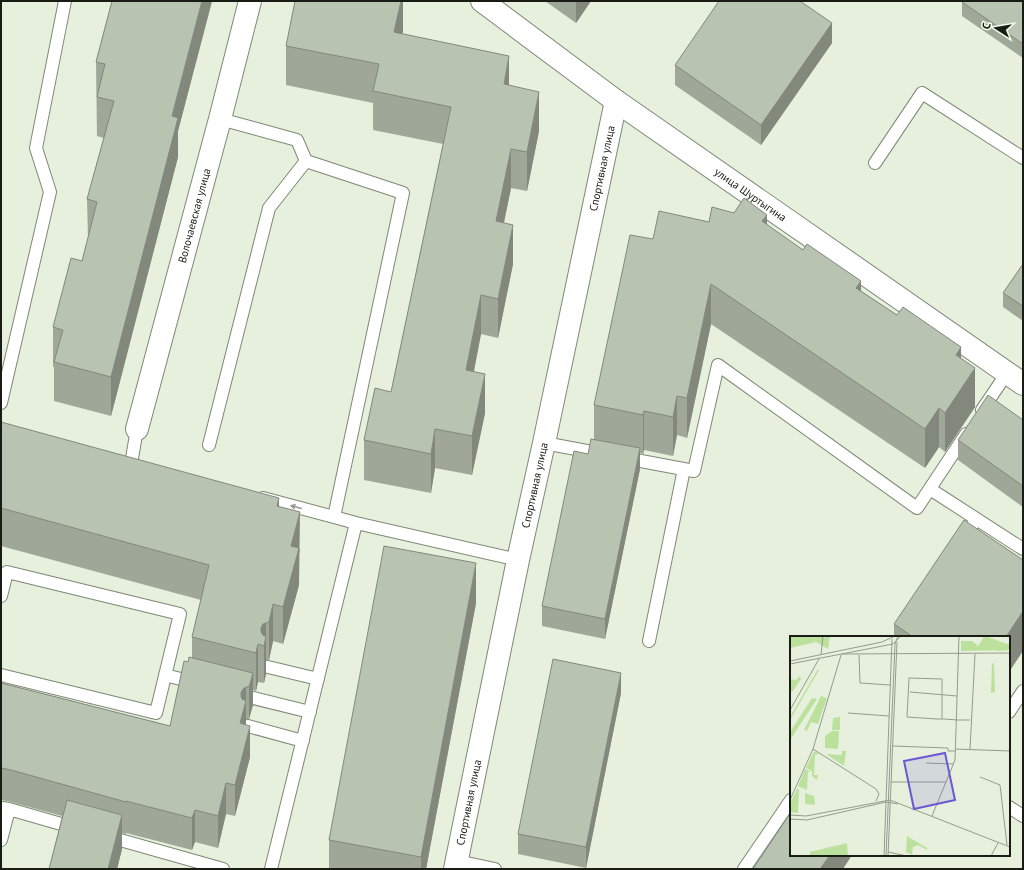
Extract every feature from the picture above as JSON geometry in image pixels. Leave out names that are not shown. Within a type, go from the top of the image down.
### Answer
[{"type":"street","name":"Волочаевская улица","points":[[137,429],[250,1]]},
{"type":"street","name":"улица Шуртыгина","points":[[482,1],[616,101],[1015,378]]},
{"type":"street","name":"Спортивная улица","points":[[456,865],[518,560],[616,101]]},
{"type":"lane","points":[[1,403],[50,192],[36,148],[65,1]]},
{"type":"lane","points":[[875,163],[922,93],[1023,158]]},
{"type":"lane","points":[[220,119],[297,140],[306,161],[403,193],[334,517]]},
{"type":"lane","points":[[209,445],[269,208],[306,161]]},
{"type":"lane","points":[[544,443],[694,471],[718,365],[917,508],[976,420],[1015,378]]},
{"type":"lane","points":[[131,464],[137,429]]},
{"type":"lane","points":[[649,642],[684,469]]},
{"type":"lane","points":[[930,489],[1023,549]]},
{"type":"lane","points":[[251,495],[356,523],[518,560]]},
{"type":"lane","points":[[959,545],[976,519]]},
{"type":"lane","points":[[271,869],[356,523]]},
{"type":"lane","points":[[1,596],[7,572],[180,614],[156,713],[1,675]]},
{"type":"lane","points":[[268,667],[318,679]]},
{"type":"lane","points":[[165,675],[203,685]]},
{"type":"lane","points":[[226,691],[310,712]]},
{"type":"lane","points":[[1010,710],[1023,691]]},
{"type":"lane","points":[[248,726],[303,741]]},
{"type":"lane","points":[[744,869],[790,801]]},
{"type":"lane","points":[[1,840],[5,808],[223,869]]},
{"type":"lane","points":[[1010,808],[1023,816]]},
{"type":"lane","points":[[456,865],[495,869]]},
{"type":"building","points":[[112,1],[202,1],[172,116],[178,118],[111,377],[54,362],[63,330],[53,327],[71,258],[82,261],[97,202],[87,199],[114,101],[97,97],[105,64],[96,62]]},
{"type":"building","points":[[295,1],[401,1],[394,32],[509,56],[504,84],[539,92],[527,152],[511,149],[496,221],[513,225],[498,299],[481,295],[466,370],[485,374],[472,436],[435,429],[431,454],[364,440],[375,388],[391,392],[451,107],[373,91],[379,64],[286,46]]},
{"type":"building","points":[[719,1],[800,1],[832,23],[761,125],[675,65]]},
{"type":"building","points":[[1023,1],[1023,44],[962,2]]},
{"type":"building","points":[[744,198],[767,215],[762,221],[803,250],[807,244],[861,281],[856,288],[897,315],[903,307],[961,347],[956,355],[975,368],[945,413],[939,408],[925,429],[711,284],[687,398],[677,396],[673,417],[644,411],[643,415],[594,405],[630,235],[653,239],[659,211],[709,222],[712,207],[734,213]]},
{"type":"building","points":[[1023,264],[1023,306],[1003,293]]},
{"type":"building","points":[[988,395],[1023,420],[1023,486],[958,440]]},
{"type":"building","points":[[1,422],[279,498],[277,506],[300,512],[291,546],[299,548],[283,607],[273,604],[269,622],[263,624],[261,628],[261,632],[266,637],[264,646],[258,644],[256,653],[192,637],[209,565],[1,508]]},
{"type":"building","points":[[591,439],[640,448],[605,619],[542,606],[574,451],[588,454]]},
{"type":"building","points":[[964,520],[1023,560],[1023,611],[1007,636],[912,636],[894,624]]},
{"type":"building","points":[[384,546],[476,563],[421,857],[329,840]]},
{"type":"building","points":[[189,657],[253,673],[249,687],[243,689],[241,693],[242,699],[246,701],[240,723],[250,726],[235,785],[226,783],[218,816],[195,810],[192,818],[126,802],[1,768],[1,683],[170,726],[184,661],[188,662]]},
{"type":"building","points":[[553,659],[621,673],[586,847],[518,834]]},
{"type":"building","points":[[67,800],[122,815],[108,869],[49,869]]},
{"type":"building","points":[[790,814],[790,856],[829,856],[820,869],[753,869]]}]
